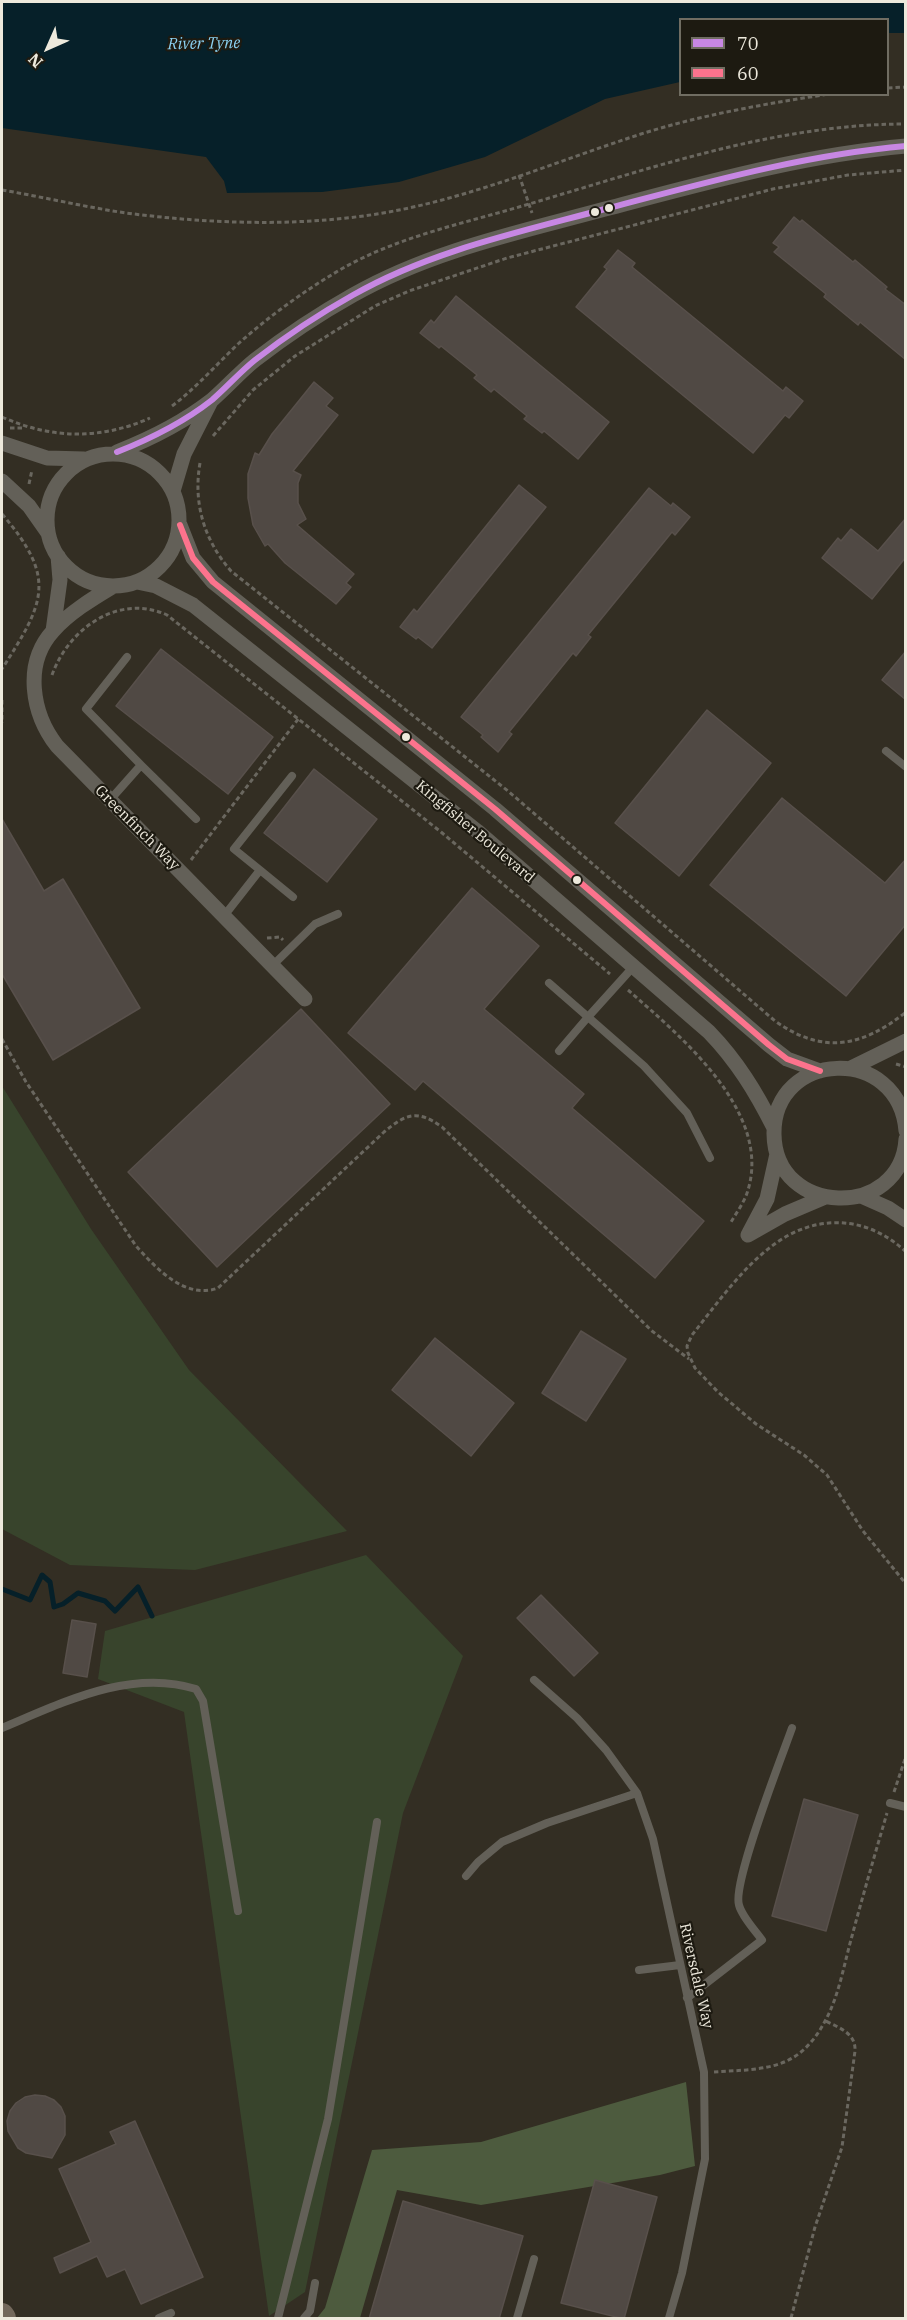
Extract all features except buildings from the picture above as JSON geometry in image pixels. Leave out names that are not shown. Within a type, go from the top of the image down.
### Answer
[{"type":"street","points":[[2,443],[35,456],[62,460],[84,459],[117,452],[157,434],[212,400],[242,371],[314,318],[396,273],[447,253],[700,184],[799,161],[864,150],[906,146]]},
{"type":"street","points":[[173,491],[184,454],[212,400]]},
{"type":"street","points":[[2,481],[19,496],[48,533],[58,556],[74,574],[93,583],[112,587],[137,582],[159,568],[168,558],[177,539],[180,525],[178,504],[173,491],[156,470],[134,457],[117,452]]},
{"type":"street","points":[[48,533],[46,519],[51,496],[64,474],[84,459]]},
{"type":"street","name":"Kingfisher Boulevard","points":[[180,525],[193,558],[213,582],[495,809],[769,1045],[787,1059],[819,1071]]},
{"type":"street","name":"Greenfinch Way","points":[[53,631],[60,580],[58,556]]},
{"type":"street","name":"Kingfisher Boulevard","points":[[137,582],[170,592],[204,613],[477,831],[709,1032],[746,1077],[774,1128]]},
{"type":"street","name":"Greenfinch Way","points":[[112,587],[87,603],[53,631],[40,652],[34,672],[35,696],[47,733],[57,746],[305,999]]},
{"type":"street","points":[[906,1041],[851,1068],[819,1071],[805,1077],[793,1087],[780,1106],[774,1128],[777,1154],[783,1167],[796,1182],[812,1193],[838,1199],[861,1196],[876,1189],[887,1180],[895,1169],[906,1142]]},
{"type":"street","points":[[851,1068],[878,1079],[888,1088],[902,1112],[906,1131]]},
{"type":"street","points":[[902,1112],[906,1087]]},
{"type":"street","points":[[777,1154],[767,1199],[748,1235],[785,1214],[825,1197]]},
{"type":"street","points":[[861,1196],[888,1208],[906,1220]]},
{"type":"lane","points":[[127,657],[87,709],[196,819]]},
{"type":"lane","points":[[886,751],[906,767]]},
{"type":"lane","points":[[110,800],[141,765]]},
{"type":"lane","points":[[292,776],[234,849],[293,897]]},
{"type":"lane","points":[[224,916],[260,870]]},
{"type":"lane","points":[[272,966],[315,924],[338,914]]},
{"type":"lane","points":[[559,1051],[634,966]]},
{"type":"lane","points":[[549,983],[644,1066],[687,1113],[710,1158]]},
{"type":"lane","name":"Riversdale Way","points":[[534,1680],[577,1718],[606,1750],[637,1793],[653,1839],[704,2072],[705,2159],[682,2273],[669,2319]]},
{"type":"lane","points":[[2,1728],[80,1696],[141,1681],[177,1683],[196,1689],[203,1701],[238,1911]]},
{"type":"lane","points":[[687,1998],[762,1940],[738,1905],[740,1884],[792,1728]]},
{"type":"lane","points":[[466,1875],[502,1842],[547,1823],[637,1793]]},
{"type":"lane","points":[[890,1803],[906,1807]]},
{"type":"lane","points":[[278,2319],[328,2119],[377,1822]]},
{"type":"lane","points":[[639,1970],[680,1965]]},
{"type":"lane","points":[[517,2319],[534,2259]]},
{"type":"lane","points":[[304,2319],[310,2311],[315,2283]]},
{"type":"lane","points":[[159,2319],[171,2313]]},
{"type":"path","points":[[889,87],[906,87]]},
{"type":"path","points":[[2,190],[126,213],[268,223],[300,223],[414,207],[642,134],[735,111],[818,96]]},
{"type":"path","points":[[212,437],[268,377],[325,336],[375,306],[438,280],[507,258],[773,189],[848,175],[906,170]]},
{"type":"path","points":[[519,175],[537,227]]},
{"type":"path","points":[[165,410],[191,391]]},
{"type":"path","points":[[2,417],[30,428],[78,435],[112,432],[153,417]]},
{"type":"path","points":[[2,428],[30,428]]},
{"type":"path","points":[[2,669],[25,631],[39,594],[40,583],[34,562],[21,539],[2,514],[28,485],[43,431]]},
{"type":"path","points":[[203,454],[197,489],[202,523],[218,554],[240,578],[508,791],[759,1007],[791,1031],[812,1040],[833,1044],[867,1037],[884,1029],[906,1012]]},
{"type":"path","points":[[51,679],[55,668],[70,645],[92,622],[113,611],[140,607],[167,615],[299,718],[441,832],[619,982],[685,1042],[726,1092],[746,1131],[751,1162],[748,1190],[731,1222]]},
{"type":"path","points":[[2,700],[2,723]]},
{"type":"path","points":[[189,862],[299,718]]},
{"type":"path","points":[[262,935],[273,939],[280,937],[291,948]]},
{"type":"path","points":[[2,1039],[26,1082],[136,1246],[152,1264],[170,1278],[200,1292],[218,1288],[399,1120],[413,1114],[429,1117],[652,1331],[689,1359],[718,1392],[756,1424],[804,1455],[827,1475],[863,1531],[906,1584]]},
{"type":"path","points":[[726,1092],[746,1077]]},
{"type":"path","points":[[689,1359],[687,1346],[692,1335],[723,1296],[766,1250],[795,1232],[826,1223],[851,1223],[879,1232],[906,1252]]},
{"type":"path","points":[[704,2072],[751,2069],[779,2064],[794,2057],[807,2047],[826,2021],[838,1988],[866,1882],[906,1756]]},
{"type":"path","points":[[791,2319],[812,2237],[842,2147],[855,2051],[851,2036],[826,2021]]},
{"type":"green space","points":[[2,1086],[91,1229],[189,1370],[347,1531],[195,1570],[70,1565],[2,1529]]},
{"type":"green space","points":[[366,1555],[463,1656],[403,1813],[305,2292],[269,2316],[184,1712],[98,1679],[105,1631]]},
{"type":"green space","points":[[686,2082],[695,2166],[660,2175],[481,2205],[397,2190],[360,2318],[317,2318],[325,2308],[372,2150],[481,2142]]},
{"type":"water","name":"River Tyne","points":[[2,2],[905,2],[906,33],[889,33],[889,18],[679,18],[679,82],[605,99],[485,157],[399,182],[322,192],[227,193],[224,181],[206,157],[2,128]]},
{"type":"waterway","points":[[2,1589],[30,1600],[42,1575],[50,1582],[54,1607],[63,1604],[78,1593],[105,1601],[115,1611],[138,1587],[152,1616]]},
{"type":"transit line","name":"70","points":[[117,452],[190,416],[212,400],[255,360],[291,334],[353,295],[413,266],[476,244],[717,180],[829,156],[906,146]]},
{"type":"transit line","name":"60","points":[[180,525],[193,558],[213,582],[495,809],[769,1045],[787,1059],[820,1071]]}]
